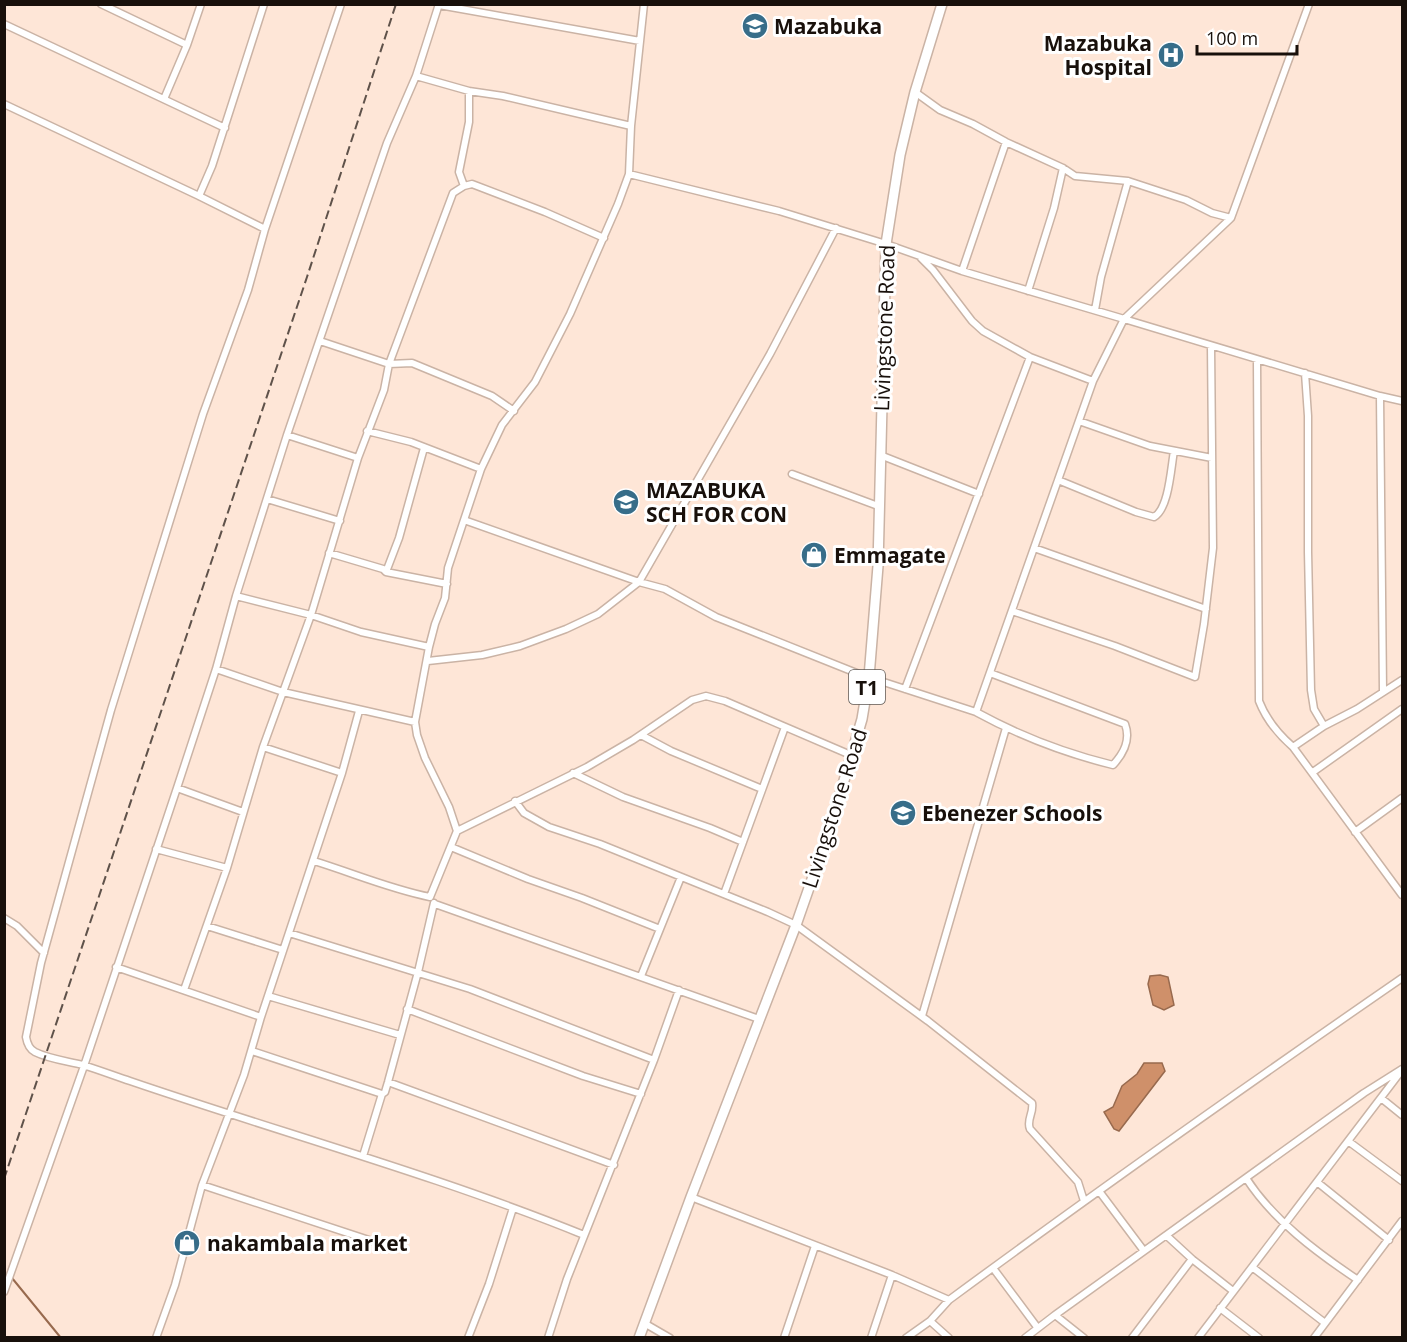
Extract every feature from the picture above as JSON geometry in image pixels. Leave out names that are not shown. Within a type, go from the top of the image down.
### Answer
[{"type":"highway","name":"Livingstone Road","points":[[639,1338],[796,925],[853,756],[869,677],[878,566],[886,244],[900,155],[915,92],[942,4]]},
{"type":"street","points":[[101,4],[187,45]]},
{"type":"street","points":[[164,99],[187,45],[201,4]]},
{"type":"street","points":[[199,196],[225,128],[264,4]]},
{"type":"street","points":[[341,4],[265,229],[248,290],[203,414],[111,710],[44,953],[26,1036],[27,1042],[34,1051],[363,1156],[584,1235]]},
{"type":"street","points":[[430,897],[457,831],[449,807],[424,758],[415,722],[429,647],[445,598],[448,568],[481,469],[502,425],[535,382],[570,314],[604,238],[629,174],[631,126],[644,4]]},
{"type":"street","points":[[976,712],[1094,381],[1124,319],[1231,218],[1309,4]]},
{"type":"street","points":[[4,1292],[84,1066],[177,788],[216,669],[236,596],[287,435],[387,143],[416,76],[439,5],[640,41]]},
{"type":"street","points":[[4,24],[225,128]]},
{"type":"street","points":[[416,76],[469,91],[503,96],[631,126]]},
{"type":"street","points":[[464,186],[459,172],[469,122],[469,91]]},
{"type":"street","points":[[915,92],[940,110],[974,124],[1075,176],[1128,181],[1231,218]]},
{"type":"street","points":[[4,104],[265,229]]},
{"type":"street","points":[[962,271],[1006,142]]},
{"type":"street","points":[[1028,291],[1054,207],[1063,168]]},
{"type":"street","points":[[629,174],[778,211],[836,228],[962,271],[1402,401]]},
{"type":"street","points":[[1095,310],[1101,277],[1128,181]]},
{"type":"street","points":[[184,990],[226,868],[263,747],[311,615],[358,458],[384,390],[389,364],[453,193],[472,184],[604,238]]},
{"type":"street","points":[[428,661],[482,655],[520,646],[598,614],[639,582],[770,354],[836,228]]},
{"type":"street","points":[[917,254],[933,270],[972,321],[983,331],[1030,357],[1094,381]]},
{"type":"street","points":[[320,341],[389,364],[412,363],[492,396],[514,411]]},
{"type":"street","points":[[1012,611],[1195,676],[1213,548],[1211,346]]},
{"type":"street","points":[[905,689],[1030,357]]},
{"type":"street","points":[[1257,360],[1259,701],[1273,727],[1313,772],[1331,800],[1401,891]]},
{"type":"street","points":[[1305,373],[1308,416],[1311,690],[1314,709],[1324,726]]},
{"type":"street","points":[[1380,396],[1383,691]]},
{"type":"street","points":[[1079,421],[1132,440],[1212,458]]},
{"type":"street","points":[[367,431],[411,442],[481,469]]},
{"type":"street","points":[[287,435],[358,458]]},
{"type":"street","points":[[386,572],[399,538],[424,448]]},
{"type":"street","points":[[1058,480],[1136,512],[1154,517],[1162,510],[1165,501],[1174,450]]},
{"type":"street","points":[[880,455],[979,495]]},
{"type":"street","points":[[792,474],[878,506]]},
{"type":"street","points":[[267,499],[340,521]]},
{"type":"street","points":[[464,520],[639,582],[665,589],[716,617],[869,677],[976,712],[1006,728],[1071,754],[1113,765],[1120,758],[1129,734],[1125,724],[990,673]]},
{"type":"street","points":[[1034,548],[1206,609]]},
{"type":"street","points":[[329,553],[383,569],[386,572],[447,584]]},
{"type":"street","points":[[236,596],[311,615],[361,632],[429,647]]},
{"type":"street","points":[[216,669],[283,692],[415,722]]},
{"type":"street","points":[[1293,747],[1402,680]]},
{"type":"street","points":[[457,831],[587,767],[641,735],[692,700],[706,696],[724,701],[853,756]]},
{"type":"street","points":[[1313,772],[1402,709]]},
{"type":"street","points":[[156,1338],[175,1285],[202,1185],[252,1051],[261,1017],[314,861],[359,711]]},
{"type":"street","points":[[724,894],[784,727]]},
{"type":"street","points":[[922,1016],[1006,728]]},
{"type":"street","points":[[641,735],[671,751],[762,789]]},
{"type":"street","points":[[263,747],[342,773]]},
{"type":"street","points":[[573,773],[623,797],[743,842]]},
{"type":"street","points":[[177,788],[243,812]]},
{"type":"street","points":[[1355,832],[1402,798]]},
{"type":"street","points":[[515,801],[524,813],[549,827],[600,844],[796,925],[922,1016],[1032,1103],[1033,1109],[1028,1124],[1030,1129],[1078,1182],[1084,1201]]},
{"type":"street","points":[[451,847],[660,929]]},
{"type":"street","points":[[156,849],[226,868]]},
{"type":"street","points":[[314,861],[407,892],[430,897],[435,904],[759,1019]]},
{"type":"street","points":[[641,976],[681,877]]},
{"type":"street","points":[[363,1156],[388,1083],[435,904]]},
{"type":"street","points":[[4,918],[17,926],[44,953]]},
{"type":"street","points":[[207,926],[284,950]]},
{"type":"street","points":[[289,933],[418,972],[496,999],[654,1060]]},
{"type":"street","points":[[116,967],[261,1017]]},
{"type":"street","points":[[906,1338],[930,1321],[949,1300],[1084,1201],[1402,978]]},
{"type":"street","points":[[548,1338],[584,1235],[614,1165],[679,990]]},
{"type":"street","points":[[268,996],[400,1035]]},
{"type":"street","points":[[407,1009],[583,1076],[641,1094]]},
{"type":"street","points":[[252,1051],[382,1095]]},
{"type":"street","points":[[1198,1338],[1402,1069]]},
{"type":"street","points":[[1025,1338],[1037,1327],[1364,1093],[1402,1069]]},
{"type":"street","points":[[388,1083],[614,1165]]},
{"type":"street","points":[[1381,1098],[1402,1115]]},
{"type":"street","points":[[1348,1141],[1402,1181]]},
{"type":"street","points":[[1246,1178],[1263,1202],[1309,1245],[1358,1280]]},
{"type":"street","points":[[1317,1182],[1389,1240]]},
{"type":"street","points":[[202,1185],[372,1241]]},
{"type":"street","points":[[1099,1191],[1144,1251]]},
{"type":"street","points":[[691,1197],[892,1275],[949,1300]]},
{"type":"street","points":[[468,1338],[489,1284],[513,1208]]},
{"type":"street","points":[[1314,1338],[1402,1221]]},
{"type":"street","points":[[1167,1236],[1233,1291]]},
{"type":"street","points":[[784,1338],[815,1246]]},
{"type":"street","points":[[1132,1338],[1192,1259]]},
{"type":"street","points":[[1252,1267],[1325,1323]]},
{"type":"street","points":[[993,1268],[1037,1327]]},
{"type":"street","points":[[871,1338],[892,1275]]},
{"type":"street","points":[[1220,1308],[1258,1338]]},
{"type":"street","points":[[1055,1315],[1084,1338]]},
{"type":"street","points":[[930,1321],[949,1338]]},
{"type":"street","points":[[644,1323],[670,1338]]},
{"type":"shaded area","points":[[1150,976],[1168,977],[1174,1005],[1164,1010],[1153,1005],[1148,984]]},
{"type":"shaded area","points":[[1144,1063],[1162,1063],[1165,1071],[1119,1131],[1114,1129],[1104,1112],[1113,1107],[1122,1086],[1137,1074]]},
{"type":"waterway","points":[[12,1278],[61,1338]]},
{"type":"railway","points":[[4,1179],[307,277],[396,4]]},
{"type":"place","name":"Mazabuka","points":[[755,26]]},
{"type":"place","name":"Mazabuka Hospital","points":[[1171,55]]},
{"type":"place","name":"MAZABUKA SCH FOR CON","points":[[626,502]]},
{"type":"place","name":"Emmagate","points":[[814,555]]},
{"type":"place","name":"Ebenezer Schools","points":[[903,813]]},
{"type":"place","name":"nakambala market","points":[[187,1243]]}]
